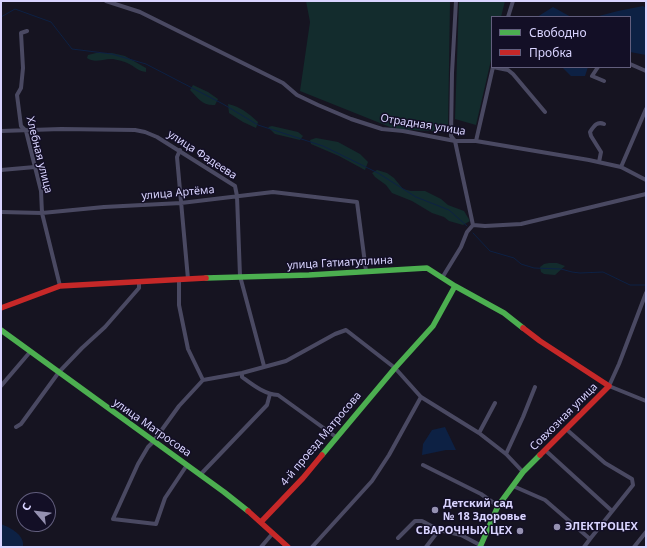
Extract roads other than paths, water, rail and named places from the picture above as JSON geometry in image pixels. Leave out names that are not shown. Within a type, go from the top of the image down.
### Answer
[{"type":"street","name":"Отрадная улица","points":[[106,1],[140,12],[209,48],[283,83],[297,95],[351,119],[382,129],[403,131],[455,141],[476,142],[599,162],[621,167],[646,180]]},
{"type":"street","points":[[442,278],[461,247],[467,232],[473,224],[455,141],[451,136],[452,72],[456,1]]},
{"type":"street","points":[[508,16],[513,1]]},
{"type":"street","name":"Хлебная улица","points":[[27,31],[21,33],[23,68],[21,88],[17,95],[21,126],[26,130],[41,191],[42,213],[60,286]]},
{"type":"street","points":[[631,64],[646,70]]},
{"type":"street","points":[[476,142],[493,68]]},
{"type":"street","points":[[498,68],[508,70],[514,74],[545,112]]},
{"type":"street","points":[[597,68],[592,76],[604,81]]},
{"type":"street","points":[[621,167],[646,109]]},
{"type":"street","points":[[599,162],[602,152],[590,136],[590,132],[596,124],[600,122],[604,124]]},
{"type":"street","name":"улица Фадеева","points":[[1,131],[61,129],[135,130],[146,132],[180,150],[235,186],[238,196],[240,276],[264,366]]},
{"type":"street","points":[[180,150],[177,157],[188,279]]},
{"type":"street","points":[[1,170],[35,167]]},
{"type":"street","name":"улица Артёма","points":[[1,212],[42,213],[104,207],[181,203],[273,192],[357,202],[366,272]]},
{"type":"street","points":[[473,224],[485,226],[521,224],[646,194]]},
{"type":"street","name":"улица Гатиатуллина","points":[[1,308],[60,286],[240,276],[293,276],[427,268],[504,314],[540,341],[609,386],[646,401]]},
{"type":"street","points":[[178,280],[179,305],[188,349],[203,380]]},
{"type":"street","points":[[16,427],[21,424],[59,372],[105,327],[139,288],[139,282]]},
{"type":"street","name":"4-й проезд Матросова","points":[[261,522],[303,478],[395,368],[434,326],[455,286]]},
{"type":"street","name":"Совхозная улица","points":[[480,546],[498,506],[523,472],[609,386],[620,364],[646,293]]},
{"type":"street","name":"улица Матросова","points":[[1,330],[153,442],[224,492],[261,522],[288,547]]},
{"type":"street","points":[[187,465],[166,498],[156,524],[113,519],[138,464],[148,447],[179,406],[203,380],[242,373],[286,361],[335,334],[346,330],[395,368],[421,397],[479,433],[506,454],[523,472]]},
{"type":"street","points":[[1,386],[30,352]]},
{"type":"street","points":[[242,373],[242,377],[251,384],[270,394],[278,395],[336,437]]},
{"type":"street","points":[[506,454],[535,387]]},
{"type":"street","points":[[200,475],[267,405],[270,394]]},
{"type":"street","points":[[312,547],[372,481],[389,455],[421,397]]},
{"type":"street","points":[[479,433],[495,403]]},
{"type":"street","points":[[566,428],[605,462],[632,480],[633,485],[584,547]]},
{"type":"street","points":[[545,450],[612,511]]},
{"type":"street","points":[[423,465],[480,494],[498,506]]},
{"type":"street","points":[[513,486],[545,500],[590,539]]},
{"type":"street","points":[[398,538],[415,521],[422,521],[439,530],[461,535],[480,546]]},
{"type":"street","points":[[426,547],[439,530]]},
{"type":"street","points":[[634,547],[646,532]]},
{"type":"street","points":[[261,547],[273,533]]},
{"type":"water","points":[[643,6],[646,8],[646,55],[631,52],[631,16],[599,16]]},
{"type":"water","points":[[553,7],[569,16],[539,16]]},
{"type":"water","points":[[563,68],[588,68],[585,76],[571,76]]},
{"type":"water","points":[[445,427],[456,450],[446,450],[422,455],[423,444],[432,430]]},
{"type":"water","points":[[1,524],[13,530],[20,536],[23,547],[1,547]]},
{"type":"waterway","points":[[1,17],[15,9],[51,22],[72,49],[112,54],[146,64],[223,104],[258,125],[323,146],[378,173],[416,197],[449,210],[467,226]]},
{"type":"waterway","points":[[473,233],[490,251],[514,258],[521,264],[534,268],[561,269],[580,273],[603,272],[630,285],[646,285]]},
{"type":"place","name":"Детский сад № 18 Здоровье","points":[[435,510]]},
{"type":"place","name":"ЭЛЕКТРОЦЕХ","points":[[557,527]]},
{"type":"place","name":"СВАРОЧНЫХ ЦЕХ","points":[[520,531]]}]
